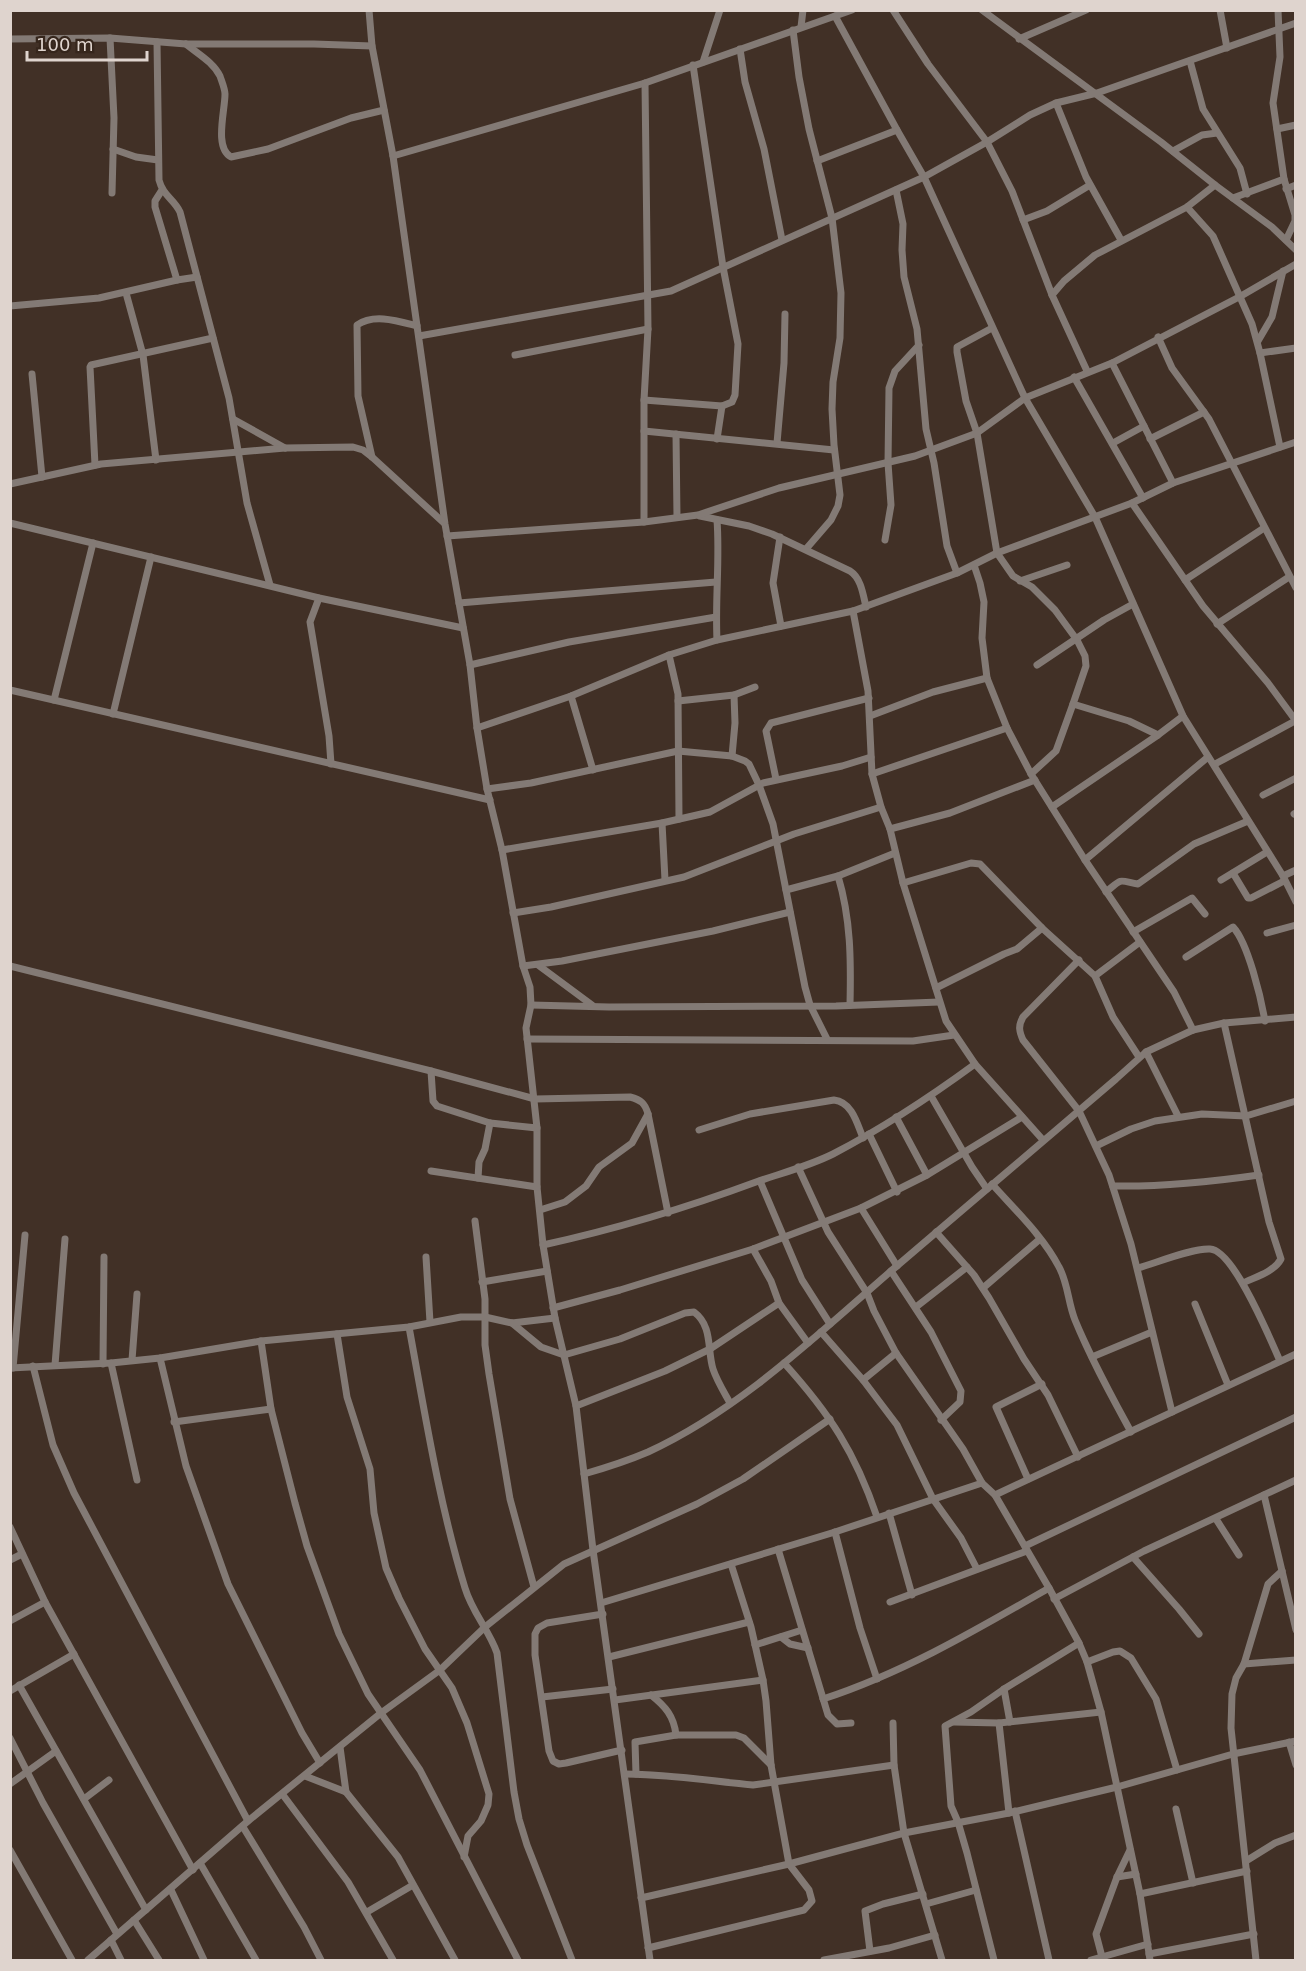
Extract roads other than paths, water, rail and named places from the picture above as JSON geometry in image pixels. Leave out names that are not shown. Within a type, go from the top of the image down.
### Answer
[{"type":"street","points":[[369,10],[372,46],[393,156],[445,524],[470,665],[477,728],[523,966],[530,987],[531,1005],[527,1017],[527,1039],[535,1099],[537,1187],[543,1245],[555,1318],[576,1406],[593,1550],[650,1960]]},
{"type":"street","points":[[703,62],[720,10]]},
{"type":"street","points":[[801,27],[803,10]]},
{"type":"street","points":[[393,156],[645,83],[852,10]]},
{"type":"street","points":[[893,10],[928,64],[987,142],[1012,191],[1052,295],[1087,371]]},
{"type":"street","points":[[982,10],[1019,39],[1097,93],[1215,185],[1272,226],[1296,250]]},
{"type":"street","points":[[1019,39],[1086,10]]},
{"type":"street","points":[[1220,10],[1227,48]]},
{"type":"street","points":[[1278,10],[1280,57],[1273,103],[1284,179],[1295,215],[1295,221],[1286,240]]},
{"type":"street","points":[[835,16],[924,177],[1024,398],[1095,517],[1183,716],[1208,757],[1215,764],[1296,902]]},
{"type":"street","points":[[419,336],[671,291],[924,177],[1030,115],[1056,103],[1097,93],[1296,23]]},
{"type":"street","points":[[793,30],[799,77],[832,218],[841,292],[840,338],[833,391],[834,450],[840,495],[838,506],[831,520],[806,549]]},
{"type":"street","points":[[10,39],[110,38],[186,44],[372,46]]},
{"type":"street","points":[[110,38],[114,118],[112,193]]},
{"type":"street","points":[[157,42],[159,180],[162,190],[180,212],[233,419],[247,503],[270,585]]},
{"type":"street","points":[[186,44],[210,62],[219,75],[225,93],[222,144],[225,153],[231,158],[268,149],[351,118],[384,110]]},
{"type":"street","points":[[740,49],[753,115],[764,149],[782,240]]},
{"type":"street","points":[[1190,61],[1203,109],[1240,168],[1247,194]]},
{"type":"street","points":[[644,400],[722,406],[732,402],[735,395],[738,358],[736,327],[723,267],[693,65]]},
{"type":"street","points":[[644,522],[644,400],[648,329],[645,83]]},
{"type":"street","points":[[1056,103],[1090,185],[1121,240]]},
{"type":"street","points":[[1277,129],[1296,125]]},
{"type":"street","points":[[817,161],[897,130]]},
{"type":"street","points":[[1173,151],[1202,135],[1216,133]]},
{"type":"street","points":[[113,149],[136,157],[158,160]]},
{"type":"street","points":[[1233,198],[1284,179]]},
{"type":"street","points":[[1023,220],[1047,211],[1090,185]]},
{"type":"street","points":[[1052,295],[1086,262],[1121,240],[1187,207],[1215,185]]},
{"type":"street","points":[[1286,189],[1296,185]]},
{"type":"street","points":[[162,190],[155,201],[155,207],[177,280]]},
{"type":"street","points":[[896,190],[903,224],[904,277],[915,315],[919,345],[926,429],[934,463],[945,538],[957,573]]},
{"type":"street","points":[[1187,207],[1213,236],[1258,341],[1280,447]]},
{"type":"street","points":[[447,536],[644,522],[698,515],[779,488],[930,451],[976,433],[1024,398],[1087,371],[1112,363],[1296,264]]},
{"type":"street","points":[[1258,341],[1272,317],[1283,271]]},
{"type":"street","points":[[10,306],[99,298],[197,277]]},
{"type":"street","points":[[126,293],[143,355],[156,460]]},
{"type":"street","points":[[777,443],[784,363],[784,314]]},
{"type":"street","points":[[372,457],[358,396],[357,325],[371,320],[388,319],[417,326]]},
{"type":"street","points":[[890,829],[950,813],[1033,777],[1056,751],[1086,666],[1085,656],[1077,640],[1043,597],[1008,571],[997,553],[976,433],[966,401],[957,347],[992,328]]},
{"type":"street","points":[[515,356],[648,329]]},
{"type":"street","points":[[1158,337],[1172,368],[1204,412],[1296,588]]},
{"type":"street","points":[[95,465],[90,367],[94,364],[213,338]]},
{"type":"street","points":[[885,540],[891,505],[888,463],[889,388],[895,371],[919,345]]},
{"type":"street","points":[[1260,352],[1296,348]]},
{"type":"street","points":[[1112,363],[1173,483]]},
{"type":"street","points":[[32,374],[42,477]]},
{"type":"street","points":[[1074,377],[1143,498]]},
{"type":"street","points":[[717,439],[722,406]]},
{"type":"street","points":[[1150,439],[1204,412]]},
{"type":"street","points":[[233,419],[285,448]]},
{"type":"street","points":[[1113,443],[1144,426]]},
{"type":"street","points":[[644,431],[834,450]]},
{"type":"street","points":[[676,434],[677,517]]},
{"type":"street","points":[[477,728],[571,696],[669,655],[717,640],[866,607],[957,573],[997,553],[1132,503],[1173,483],[1296,442]]},
{"type":"street","points":[[10,483],[95,465],[285,448],[353,447],[363,450],[372,457],[445,524]]},
{"type":"street","points":[[1132,503],[1217,624],[1268,683],[1295,721],[1215,764]]},
{"type":"street","points":[[698,515],[748,526],[780,537],[854,573],[866,607]]},
{"type":"street","points":[[717,520],[717,640]]},
{"type":"street","points":[[10,522],[319,598],[463,628]]},
{"type":"street","points":[[1185,580],[1264,528]]},
{"type":"street","points":[[780,537],[773,583],[781,626]]},
{"type":"street","points":[[54,700],[93,543]]},
{"type":"street","points":[[113,714],[151,557]]},
{"type":"street","points":[[974,565],[984,602],[982,638],[987,678],[1007,728],[1033,777],[1085,861],[1174,992],[1193,1030]]},
{"type":"street","points":[[1020,581],[1067,566]]},
{"type":"street","points":[[1217,624],[1289,577]]},
{"type":"street","points":[[459,603],[716,582]]},
{"type":"street","points":[[319,598],[310,622],[329,736],[331,764]]},
{"type":"street","points":[[1037,665],[1104,620],[1133,604]]},
{"type":"street","points":[[852,611],[868,698],[872,774],[939,1002],[954,1035],[975,1064],[1043,1140]]},
{"type":"street","points":[[470,665],[569,642],[716,617]]},
{"type":"street","points":[[669,655],[678,701],[679,819]]},
{"type":"street","points":[[870,716],[933,692],[987,678]]},
{"type":"street","points":[[678,701],[734,695],[755,687]]},
{"type":"street","points":[[10,690],[490,800]]},
{"type":"street","points":[[732,756],[735,723],[734,695]]},
{"type":"street","points":[[571,696],[593,770]]},
{"type":"street","points":[[776,779],[766,731],[771,723],[868,698]]},
{"type":"street","points":[[1073,704],[1129,721],[1158,735]]},
{"type":"street","points":[[1052,807],[1183,716]]},
{"type":"street","points":[[872,774],[1007,728]]},
{"type":"street","points":[[488,789],[593,770],[678,751],[732,756],[749,764],[759,785],[777,840],[810,1005],[827,1039]]},
{"type":"street","points":[[502,850],[662,823],[710,812],[759,785],[776,779],[842,766],[871,756]]},
{"type":"street","points":[[1085,861],[1208,757]]},
{"type":"street","points":[[1263,795],[1296,778]]},
{"type":"street","points":[[513,913],[551,907],[698,872],[777,840],[881,807]]},
{"type":"street","points":[[1106,892],[1120,880],[1126,879],[1138,884],[1194,844],[1248,821]]},
{"type":"street","points":[[662,823],[665,880]]},
{"type":"street","points":[[1221,880],[1267,852]]},
{"type":"street","points":[[786,890],[838,876],[895,853]]},
{"type":"street","points":[[903,883],[976,862],[1042,928],[1095,976],[1113,1017],[1142,1054],[1178,1116]]},
{"type":"street","points":[[1233,873],[1248,898],[1251,898],[1296,870]]},
{"type":"street","points":[[838,876],[849,927],[850,1005]]},
{"type":"street","points":[[1132,932],[1192,898],[1205,914]]},
{"type":"street","points":[[523,966],[713,931],[790,912]]},
{"type":"street","points":[[1267,933],[1296,925]]},
{"type":"street","points":[[1186,957],[1233,927],[1239,935],[1254,973],[1265,1021]]},
{"type":"street","points":[[936,988],[1017,949],[1042,928]]},
{"type":"street","points":[[1095,976],[1140,942]]},
{"type":"street","points":[[1079,960],[1023,1017],[1019,1026],[1023,1040],[1079,1111],[1113,1186],[1138,1268],[1172,1412]]},
{"type":"street","points":[[538,964],[592,1005]]},
{"type":"street","points":[[10,966],[535,1099],[630,1097],[641,1100],[648,1114],[668,1214]]},
{"type":"street","points":[[531,1005],[609,1007],[939,1002]]},
{"type":"street","points":[[584,1474],[650,1451],[730,1403],[784,1363],[1079,1111],[1142,1054],[1193,1030],[1224,1023],[1296,1017]]},
{"type":"street","points":[[1224,1023],[1269,1222],[1281,1259],[1278,1264],[1243,1283]]},
{"type":"street","points":[[527,1039],[913,1041],[954,1035]]},
{"type":"street","points":[[543,1245],[668,1214],[832,1154],[932,1096],[975,1064]]},
{"type":"street","points":[[430,1071],[432,1099],[435,1105],[490,1124],[537,1128]]},
{"type":"street","points":[[932,1096],[964,1154],[990,1187],[1040,1239],[1054,1259],[1064,1277],[1074,1318],[1131,1432]]},
{"type":"street","points":[[699,1130],[738,1117],[834,1100],[844,1103],[849,1107],[897,1192]]},
{"type":"street","points":[[1096,1146],[1131,1128],[1178,1116],[1219,1114],[1246,1116],[1296,1101]]},
{"type":"street","points":[[540,1210],[565,1202],[586,1186],[599,1167],[632,1143],[648,1114]]},
{"type":"street","points":[[896,1117],[927,1175]]},
{"type":"street","points":[[553,1308],[753,1249],[861,1208],[897,1192],[964,1154],[1022,1117]]},
{"type":"street","points":[[478,1178],[479,1162],[485,1149],[490,1124]]},
{"type":"street","points":[[798,1167],[837,1249],[867,1293],[896,1353],[963,1449],[982,1483],[995,1495],[1079,1643],[1087,1662],[1101,1712],[1140,1894],[1149,1957],[1254,1934]]},
{"type":"street","points":[[431,1171],[537,1187]]},
{"type":"street","points":[[1113,1186],[1180,1185],[1259,1175]]},
{"type":"street","points":[[760,1181],[802,1280],[830,1324]]},
{"type":"street","points":[[861,1208],[936,1341],[961,1391],[960,1402],[941,1420]]},
{"type":"street","points":[[475,1221],[489,1374],[510,1499],[534,1587]]},
{"type":"street","points":[[936,1232],[982,1288],[1024,1359],[1042,1384],[1078,1456]]},
{"type":"street","points":[[25,1235],[12,1368],[111,1364],[261,1341],[409,1327],[461,1317],[485,1317],[512,1323],[555,1318]]},
{"type":"street","points":[[55,1365],[65,1239]]},
{"type":"street","points":[[982,1288],[1040,1239]]},
{"type":"street","points":[[753,1249],[771,1281],[779,1303],[808,1343]]},
{"type":"street","points":[[1138,1268],[1198,1250],[1217,1251],[1243,1283],[1280,1360]]},
{"type":"street","points":[[103,1364],[104,1257]]},
{"type":"street","points":[[426,1257],[430,1322]]},
{"type":"street","points":[[916,1307],[967,1267]]},
{"type":"street","points":[[482,1282],[547,1271]]},
{"type":"street","points":[[132,1360],[137,1293]]},
{"type":"street","points":[[576,1406],[665,1371],[710,1349],[779,1303]]},
{"type":"street","points":[[1196,1304],[1228,1385]]},
{"type":"street","points":[[512,1323],[541,1347],[564,1355],[620,1339],[692,1311],[700,1317],[706,1330],[714,1371],[730,1403]]},
{"type":"street","points":[[409,1327],[442,1498],[465,1588],[471,1605],[492,1638],[497,1653],[519,1820],[572,1960]]},
{"type":"street","points":[[821,1332],[863,1380],[897,1425],[933,1499],[961,1538],[977,1569]]},
{"type":"street","points":[[1092,1357],[1152,1332]]},
{"type":"street","points":[[337,1334],[347,1397],[370,1469],[374,1513],[386,1568],[425,1649],[452,1688],[465,1717],[489,1794],[488,1805],[481,1821],[468,1836],[464,1857]]},
{"type":"street","points":[[261,1341],[271,1409],[307,1546],[323,1591],[358,1674],[381,1713],[420,1770],[518,1960]]},
{"type":"street","points":[[863,1380],[896,1353]]},
{"type":"street","points":[[995,1495],[1296,1354]]},
{"type":"street","points":[[160,1358],[186,1466],[228,1584],[302,1733],[320,1763]]},
{"type":"street","points":[[784,1363],[841,1435],[860,1472],[877,1517]]},
{"type":"street","points":[[111,1364],[138,1480]]},
{"type":"street","points":[[33,1366],[53,1445],[74,1493],[245,1824],[321,1960]]},
{"type":"street","points":[[1028,1479],[996,1407],[1042,1384]]},
{"type":"street","points":[[174,1422],[271,1409]]},
{"type":"street","points":[[890,1602],[1026,1548],[1296,1417]]},
{"type":"street","points":[[88,1960],[245,1824],[381,1713],[440,1670],[485,1627],[564,1564],[668,1518],[743,1479],[830,1419]]},
{"type":"street","points":[[1054,1599],[1133,1557],[1296,1480]]},
{"type":"street","points":[[601,1603],[835,1532],[982,1483]]},
{"type":"street","points":[[1264,1495],[1296,1630]]},
{"type":"street","points":[[890,1513],[912,1595]]},
{"type":"street","points":[[1216,1519],[1239,1555]]},
{"type":"street","points":[[10,1527],[45,1602],[193,1870]]},
{"type":"street","points":[[835,1532],[860,1628],[877,1679]]},
{"type":"street","points":[[778,1549],[828,1715],[834,1722],[842,1725],[851,1723]]},
{"type":"street","points":[[10,1560],[22,1554]]},
{"type":"street","points":[[1133,1557],[1199,1634]]},
{"type":"street","points":[[648,1948],[804,1910],[811,1904],[812,1897],[789,1864],[773,1782],[763,1680],[749,1622],[731,1564]]},
{"type":"street","points":[[1256,1960],[1233,1754],[1232,1694],[1236,1678],[1244,1664],[1268,1584],[1282,1572]]},
{"type":"street","points":[[823,1699],[877,1679],[976,1630],[1049,1588]]},
{"type":"street","points":[[10,1621],[45,1602]]},
{"type":"street","points":[[603,1614],[543,1625],[536,1630],[534,1637],[535,1655],[549,1751],[553,1761],[559,1764],[566,1763],[622,1750]]},
{"type":"street","points":[[609,1657],[749,1622]]},
{"type":"street","points":[[755,1645],[802,1630]]},
{"type":"street","points":[[781,1637],[790,1644],[808,1648]]},
{"type":"street","points":[[994,1960],[958,1822],[951,1806],[945,1726],[1079,1643]]},
{"type":"street","points":[[1087,1662],[1120,1651],[1131,1658],[1156,1699],[1177,1770]]},
{"type":"street","points":[[10,1690],[74,1654]]},
{"type":"street","points":[[1244,1664],[1296,1660]]},
{"type":"street","points":[[615,1700],[763,1680]]},
{"type":"street","points":[[19,1685],[146,1910]]},
{"type":"street","points":[[542,1698],[614,1689]]},
{"type":"street","points":[[1004,1689],[1010,1722]]},
{"type":"street","points":[[651,1695],[672,1717],[676,1735]]},
{"type":"street","points":[[953,1721],[999,1723],[1101,1712]]},
{"type":"street","points":[[893,1723],[894,1765],[904,1833],[942,1960]]},
{"type":"street","points":[[999,1723],[1012,1812],[1049,1960]]},
{"type":"street","points":[[636,1774],[635,1742],[676,1735],[736,1735],[744,1738],[771,1766]]},
{"type":"street","points":[[10,1738],[117,1935]]},
{"type":"street","points":[[641,1898],[789,1864],[904,1833],[1012,1812],[1116,1787],[1233,1754],[1292,1742],[1296,1766]]},
{"type":"street","points":[[340,1748],[346,1792]]},
{"type":"street","points":[[10,1784],[56,1751]]},
{"type":"street","points":[[625,1774],[693,1777],[753,1785],[894,1765]]},
{"type":"street","points":[[304,1776],[346,1792],[389,1844],[455,1960]]},
{"type":"street","points":[[84,1799],[109,1780]]},
{"type":"street","points":[[283,1795],[348,1882],[393,1960]]},
{"type":"street","points":[[942,1825],[951,1806]]},
{"type":"street","points":[[1176,1809],[1193,1882]]},
{"type":"street","points":[[1246,1861],[1275,1843],[1296,1835]]},
{"type":"street","points":[[10,1850],[72,1960]]},
{"type":"street","points":[[1102,1957],[1096,1935],[1117,1877],[1130,1851]]},
{"type":"street","points":[[200,1863],[256,1960]]},
{"type":"street","points":[[1140,1894],[1247,1871]]},
{"type":"street","points":[[1117,1877],[1136,1874]]},
{"type":"street","points":[[367,1912],[413,1886]]},
{"type":"street","points":[[171,1890],[204,1960]]},
{"type":"street","points":[[926,1904],[976,1890]]},
{"type":"street","points":[[870,1951],[864,1914],[867,1909],[923,1894]]},
{"type":"street","points":[[134,1920],[159,1960]]},
{"type":"street","points":[[824,1960],[889,1948],[935,1935]]},
{"type":"street","points":[[111,1940],[121,1960]]},
{"type":"street","points":[[1091,1960],[1148,1944]]}]
